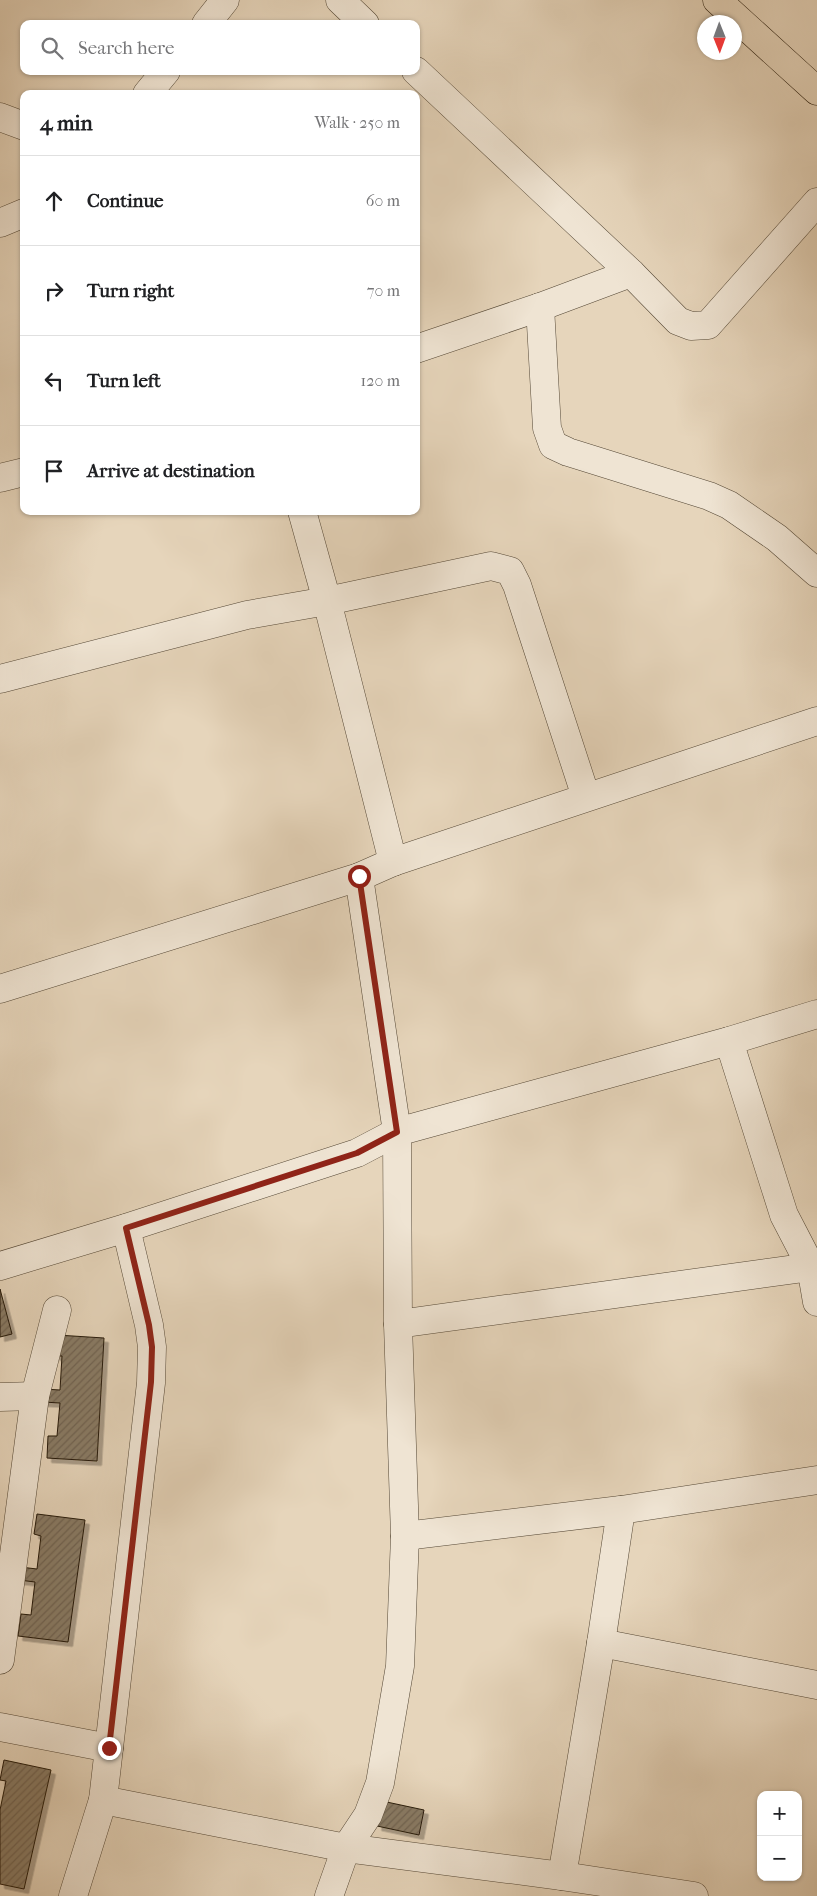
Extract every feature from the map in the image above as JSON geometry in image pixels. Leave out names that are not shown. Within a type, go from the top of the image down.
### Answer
[{"type":"main road","points":[[716,0],[817,91]]},
{"type":"street","points":[[209,20],[225,0]]},
{"type":"street","points":[[340,0],[361,20]]},
{"type":"street","points":[[150,90],[163,75]]},
{"type":"street","points":[[420,75],[631,273],[678,321],[691,326],[708,325],[817,202]]},
{"type":"street","points":[[0,117],[20,124]]},
{"type":"street","points":[[0,223],[20,215]]},
{"type":"street","points":[[420,348],[540,307],[631,273]]},
{"type":"street","points":[[540,307],[547,428],[553,445],[568,452],[709,496],[729,505],[777,538],[817,573]]},
{"type":"street","points":[[0,478],[20,473]]},
{"type":"street","points":[[303,515],[327,601],[393,862]]},
{"type":"street","points":[[0,679],[247,615],[327,601],[491,566],[510,571],[517,585],[586,797]]},
{"type":"street","points":[[0,989],[359,876],[393,862],[817,720]]},
{"type":"street","points":[[329,1896],[346,1848],[368,1815],[380,1783],[400,1666],[405,1536],[398,1324],[397,1132],[359,876]]},
{"type":"street","points":[[0,1266],[126,1228],[357,1153],[397,1132],[729,1041],[817,1014]]},
{"type":"street","points":[[729,1041],[784,1214],[814,1266],[817,1302]]},
{"type":"street","points":[[73,1896],[102,1800],[151,1382],[152,1347],[149,1325],[126,1228]]},
{"type":"street","points":[[398,1324],[814,1266]]},
{"type":"street","points":[[0,1660],[35,1396],[57,1310]]},
{"type":"street","points":[[0,1397],[35,1396]]},
{"type":"street","points":[[405,1536],[621,1510],[817,1480]]},
{"type":"street","points":[[562,1876],[601,1644],[621,1510]]},
{"type":"street","points":[[601,1644],[817,1685]]},
{"type":"street","points":[[0,1727],[109,1748]]},
{"type":"street","points":[[102,1800],[346,1848],[562,1876],[694,1896]]},
{"type":"building","points":[[0,1289],[12,1334],[0,1337]]},
{"type":"building","points":[[57,1335],[104,1338],[97,1461],[47,1458],[48,1436],[57,1436],[60,1403],[43,1402],[43,1389],[60,1390],[62,1356],[55,1356]]},
{"type":"building","points":[[37,1514],[85,1520],[68,1642],[18,1636],[21,1614],[31,1615],[35,1582],[19,1580],[20,1567],[37,1569],[41,1536],[34,1534]]},
{"type":"building","points":[[4,1760],[51,1770],[24,1889],[0,1884],[0,1810],[6,1781],[0,1780]]},
{"type":"building","points":[[382,1801],[424,1810],[419,1835],[377,1826]]},
{"type":"route","points":[[109,1748],[151,1382],[152,1347],[149,1325],[126,1228],[357,1153],[397,1132],[359,876]]}]
